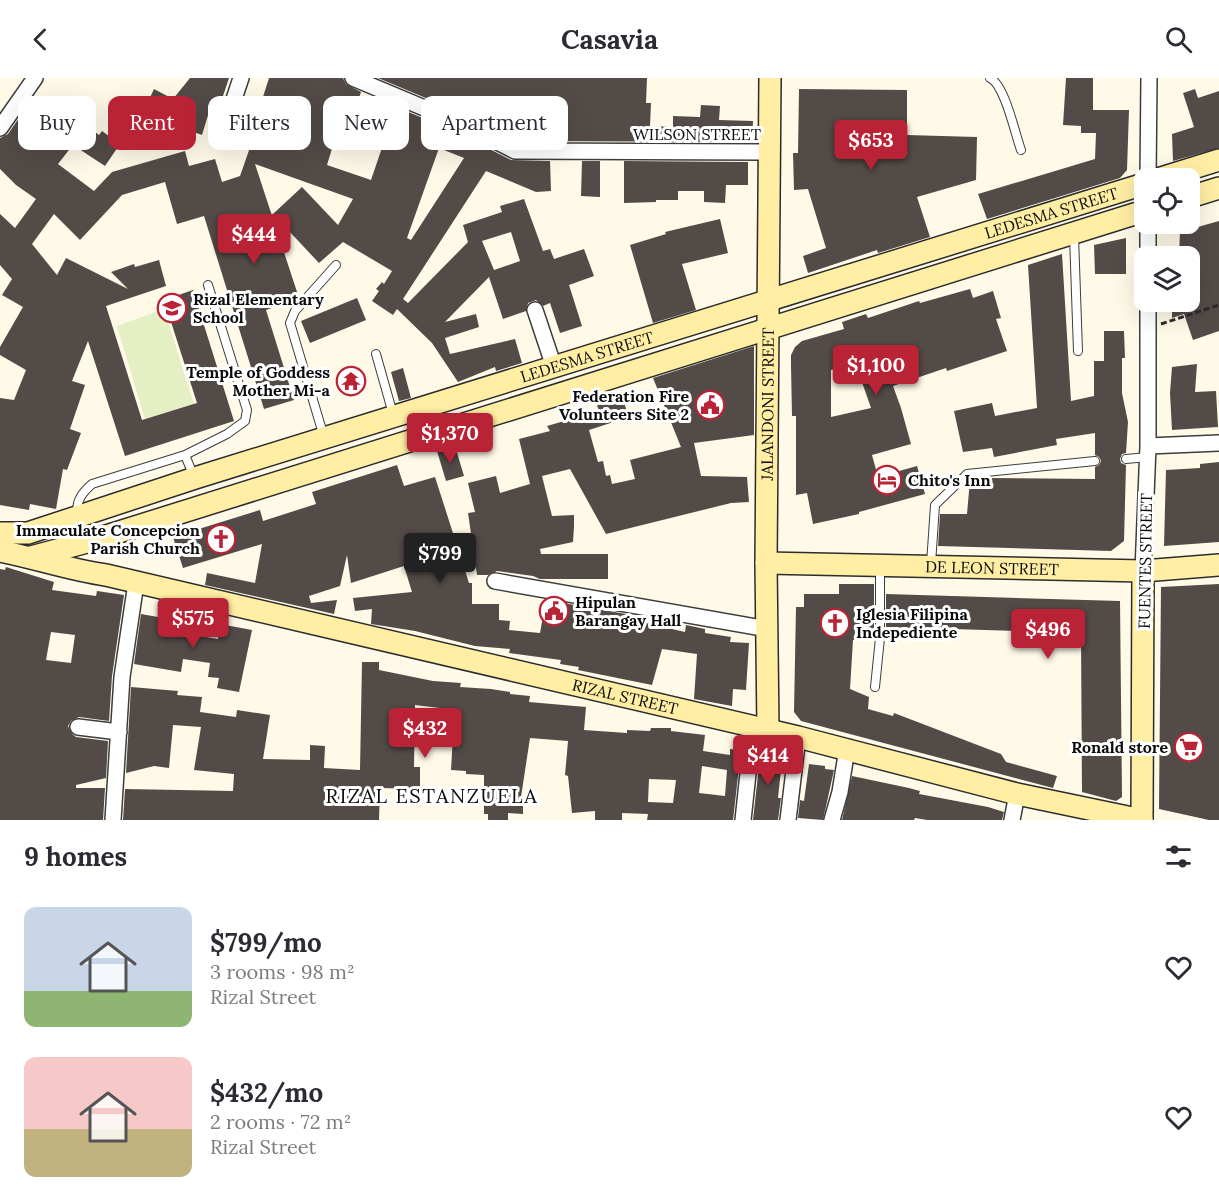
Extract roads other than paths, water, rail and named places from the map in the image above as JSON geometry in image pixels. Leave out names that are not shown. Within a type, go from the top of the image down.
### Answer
[{"type":"main road","name":"JALANDONI STREET","points":[[761,729],[767,629],[770,78]]},
{"type":"main road","points":[[1193,168],[1219,160]]},
{"type":"main road","name":"LEDESMA STREET","points":[[30,557],[87,542],[769,314],[1134,187]]},
{"type":"main road","points":[[1200,194],[1219,188]]},
{"type":"main road","name":"LEDESMA STREET","points":[[28,533],[195,478],[554,367],[769,314],[1074,233],[1134,214]]},
{"type":"main road","points":[[78,516],[92,557],[98,568],[106,575]]},
{"type":"main road","points":[[0,533],[28,533],[30,557]]},
{"type":"main road","name":"RIZAL STREET","points":[[0,551],[798,737],[1017,794],[1135,819]]},
{"type":"main road","name":"DE LEON STREET","points":[[766,563],[1143,571],[1219,565]]},
{"type":"main road","name":"FUENTES STREET","points":[[1135,819],[1143,571]]},
{"type":"street","points":[[1,123],[35,78]]},
{"type":"street","points":[[234,96],[241,78]]},
{"type":"street","name":"WILSON STREET","points":[[353,78],[460,123],[515,151],[770,152]]},
{"type":"street","points":[[1148,168],[1149,78]]},
{"type":"street","points":[[535,310],[554,367]]},
{"type":"street","name":"FUENTES STREET","points":[[1143,571],[1148,452],[1148,312]]},
{"type":"street","points":[[1148,452],[1219,443]]},
{"type":"street","points":[[495,582],[767,629]]},
{"type":"street","points":[[113,820],[122,677],[136,583]]},
{"type":"street","points":[[78,727],[119,732]]},
{"type":"street","points":[[743,820],[761,729]]},
{"type":"street","points":[[788,820],[798,737]]},
{"type":"street","points":[[832,820],[840,792],[847,749]]},
{"type":"street","points":[[1012,820],[1017,794]]},
{"type":"lane","points":[[990,78],[1002,91],[1021,150]]},
{"type":"lane","points":[[1074,233],[1078,351]]},
{"type":"lane","points":[[324,438],[290,323],[296,311],[336,266]]},
{"type":"lane","points":[[78,516],[76,510],[81,493],[92,484],[185,455],[227,434],[245,421],[247,410],[208,285]]},
{"type":"lane","points":[[376,354],[394,416]]},
{"type":"lane","points":[[1126,459],[1148,452]]},
{"type":"lane","points":[[185,455],[195,478]]},
{"type":"lane","points":[[930,565],[935,505],[963,476],[1095,460]]},
{"type":"lane","points":[[875,687],[880,638],[880,564]]},
{"type":"place","name":"Rizal Elementary School","points":[[172,308]]},
{"type":"place","name":"Temple of Goddess Mother Mi-a","points":[[351,381]]},
{"type":"place","name":"Federation Fire Volunteers Site 2","points":[[710,405]]},
{"type":"place","name":"Chito's Inn","points":[[887,480]]},
{"type":"place","name":"Immaculate Concepcion Parish Church","points":[[221,539]]},
{"type":"place","name":"Hipulan Barangay Hall","points":[[554,611]]},
{"type":"place","name":"Iglesia Filipina Indepediente","points":[[835,623]]},
{"type":"place","name":"Ronald store","points":[[1189,747]]},
{"type":"district","name":"RIZAL ESTANZUELA","points":[[432,795]]}]
